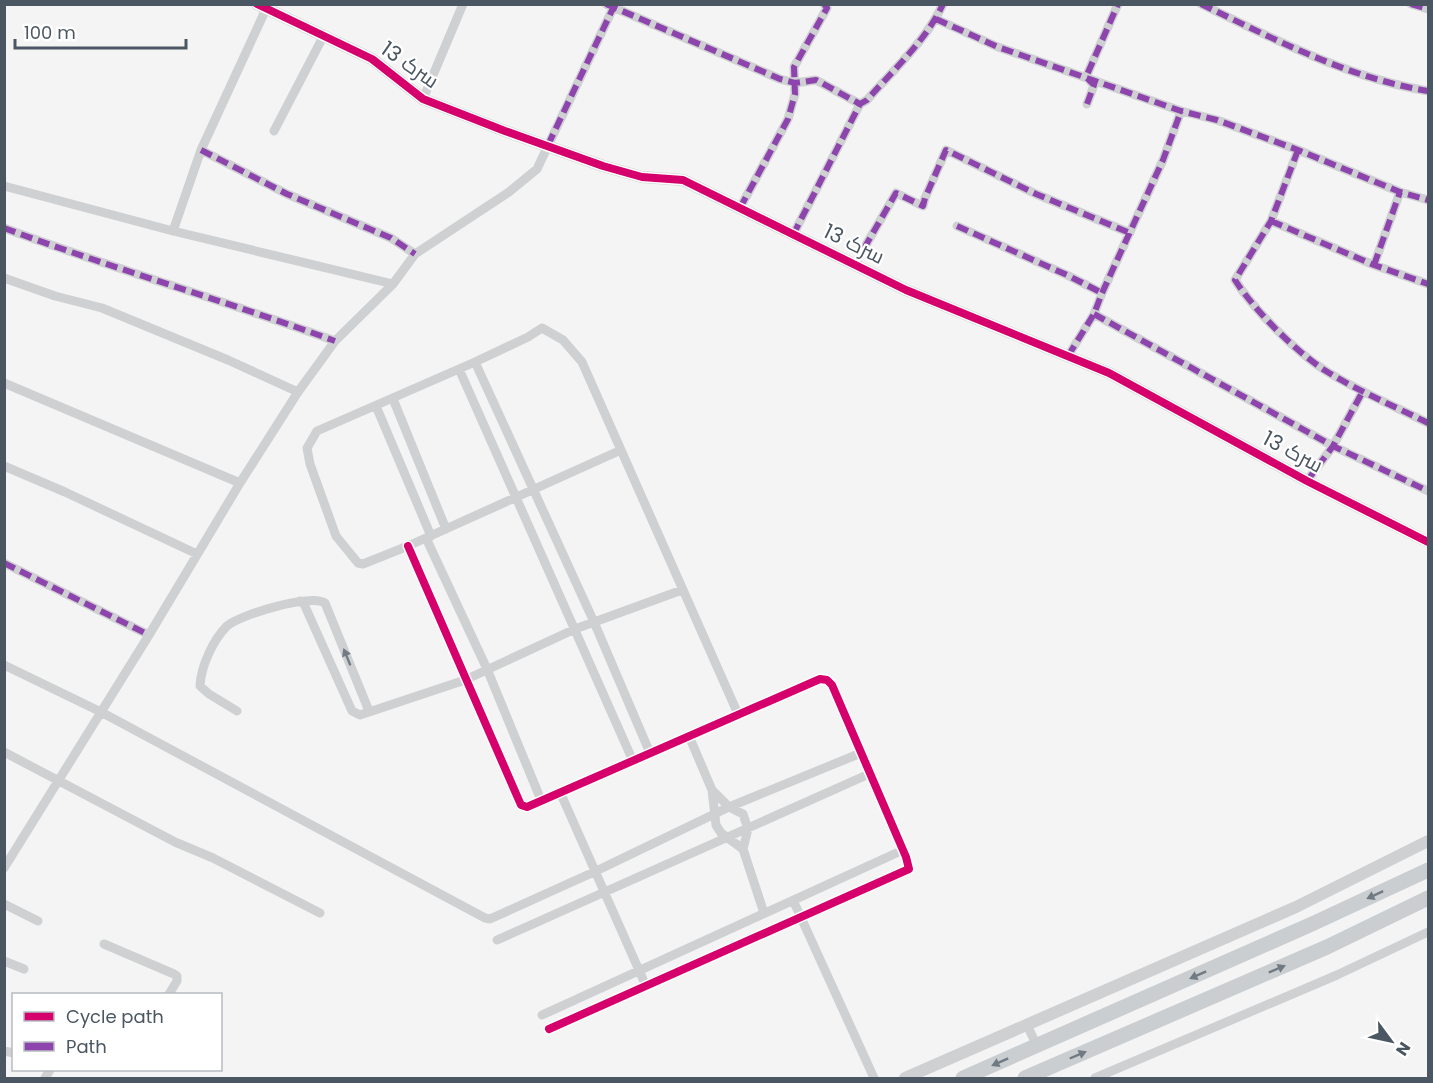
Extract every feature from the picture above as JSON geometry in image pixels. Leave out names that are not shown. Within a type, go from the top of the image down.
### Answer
[{"type":"main road","points":[[963,1078],[1428,870]]},
{"type":"main road","points":[[1025,1078],[1328,947],[1428,898]]},
{"type":"main road","points":[[1117,1011],[1127,1034]]},
{"type":"street","points":[[423,99],[463,4]]},
{"type":"street","points":[[740,208],[788,119],[795,94],[794,67],[827,8],[824,4]]},
{"type":"street","points":[[793,235],[860,104],[867,100],[936,19],[943,4]]},
{"type":"street","points":[[1086,77],[1118,4]]},
{"type":"street","points":[[1201,4],[1334,65],[1385,82],[1428,91]]},
{"type":"street","points":[[1411,4],[1428,9]]},
{"type":"street","points":[[4,868],[298,392],[335,341],[393,284],[415,254],[510,192],[537,169],[612,6],[780,79],[795,83],[816,80],[860,104]]},
{"type":"street","points":[[173,231],[201,150],[261,7]]},
{"type":"street","name":"سرک 13","points":[[261,7],[372,59],[423,99],[603,166],[642,177],[683,180],[917,294],[1109,373],[1307,481],[1428,542]]},
{"type":"street","points":[[936,19],[998,47],[1181,111],[1217,120],[1400,192],[1428,200]]},
{"type":"street","points":[[274,131],[324,35]]},
{"type":"street","points":[[1086,77],[1094,85],[1087,104]]},
{"type":"street","points":[[1068,356],[1094,314],[1163,160],[1181,111]]},
{"type":"street","points":[[201,150],[287,194],[391,237],[415,254]]},
{"type":"street","points":[[855,264],[896,193],[923,206],[946,150],[1036,194],[1130,233]]},
{"type":"street","points":[[1298,150],[1271,221],[1235,280],[1275,327],[1325,371],[1428,423]]},
{"type":"street","points":[[4,186],[173,231],[393,284]]},
{"type":"street","points":[[1374,264],[1400,192]]},
{"type":"street","points":[[1271,221],[1428,284]]},
{"type":"street","points":[[957,226],[1102,293]]},
{"type":"street","points":[[4,228],[136,275],[272,318],[335,341]]},
{"type":"street","points":[[4,278],[56,296],[102,308],[228,360],[298,392]]},
{"type":"street","points":[[1094,314],[1333,446],[1428,491]]},
{"type":"street","points":[[621,450],[429,537],[363,564],[358,563],[336,536],[310,464],[307,448],[317,431],[476,362],[542,328],[563,339],[582,362],[621,450],[682,590],[738,714]]},
{"type":"street","points":[[476,362],[594,622],[650,753]]},
{"type":"street","points":[[459,369],[633,761]]},
{"type":"street","points":[[4,383],[240,483]]},
{"type":"street","points":[[1307,481],[1333,446],[1363,391]]},
{"type":"street","points":[[393,399],[446,529]]},
{"type":"street","points":[[376,406],[541,800]]},
{"type":"street","points":[[4,466],[66,492],[197,554]]},
{"type":"street","points":[[408,546],[521,805],[527,807],[820,679],[827,680],[832,685],[909,869],[549,1029]]},
{"type":"street","points":[[4,563],[149,634]]},
{"type":"street","points":[[300,601],[304,604],[352,711],[360,715],[465,680],[575,629],[682,590]]},
{"type":"street","points":[[237,711],[200,686],[201,673],[219,637],[229,624],[292,601],[321,600],[325,603],[369,711]]},
{"type":"street","points":[[4,665],[102,711],[490,919],[729,807],[861,753]]},
{"type":"street","points":[[689,736],[712,790],[716,825],[721,834],[729,837],[743,849],[764,913]]},
{"type":"street","points":[[4,753],[175,842],[213,858],[320,913]]},
{"type":"street","points":[[497,940],[869,774]]},
{"type":"street","points":[[712,790],[729,807],[743,814],[748,829],[743,849]]},
{"type":"street","points":[[560,792],[646,986]]},
{"type":"street","points":[[905,1078],[1296,907],[1428,841]]},
{"type":"street","points":[[542,1015],[903,850]]},
{"type":"street","points":[[793,900],[874,1078]]},
{"type":"street","points":[[4,904],[38,921]]},
{"type":"street","points":[[1095,1078],[1337,975],[1428,932]]},
{"type":"street","points":[[105,944],[177,976],[177,981],[170,993]]},
{"type":"street","points":[[4,961],[24,969]]},
{"type":"street","points":[[1027,1025],[1037,1046]]},
{"type":"marked path","points":[[606,4],[780,79],[795,83],[816,80],[860,104]]},
{"type":"marked path","points":[[548,145],[615,4]]},
{"type":"marked path","points":[[740,208],[788,119],[795,94],[794,67],[827,8],[824,4]]},
{"type":"marked path","points":[[793,235],[860,104],[867,100],[918,43],[943,4]]},
{"type":"marked path","points":[[1087,104],[1094,85],[1086,77],[1118,4]]},
{"type":"marked path","points":[[1201,4],[1340,67],[1398,85],[1428,91]]},
{"type":"marked path","points":[[1411,4],[1428,9]]},
{"type":"marked path","points":[[936,19],[998,47],[1181,111],[1217,120],[1400,192],[1428,200]]},
{"type":"marked path","points":[[1068,356],[1094,314],[1163,160],[1181,111]]},
{"type":"marked path","points":[[201,150],[287,194],[391,238],[415,254]]},
{"type":"marked path","points":[[855,264],[896,193],[923,206],[946,150],[1036,194],[1130,233]]},
{"type":"marked path","points":[[1298,150],[1271,221],[1235,280],[1264,317],[1314,363],[1351,385],[1428,423]]},
{"type":"marked path","points":[[1374,265],[1400,192]]},
{"type":"marked path","points":[[1271,221],[1374,265],[1428,284]]},
{"type":"marked path","points":[[957,226],[1102,293]]},
{"type":"marked path","points":[[4,228],[335,341]]},
{"type":"marked path","points":[[1094,314],[1333,446],[1428,491]]},
{"type":"marked path","points":[[1307,481],[1333,446],[1363,391]]},
{"type":"marked path","points":[[4,563],[149,635]]},
{"type":"cycle path","points":[[257,4],[372,59],[423,99],[603,166],[642,177],[683,180],[906,290],[1109,373],[1307,481],[1428,542]]},
{"type":"cycle path","points":[[408,546],[521,805],[527,807],[820,679],[827,680],[832,685],[906,857],[909,869],[549,1029]]}]
